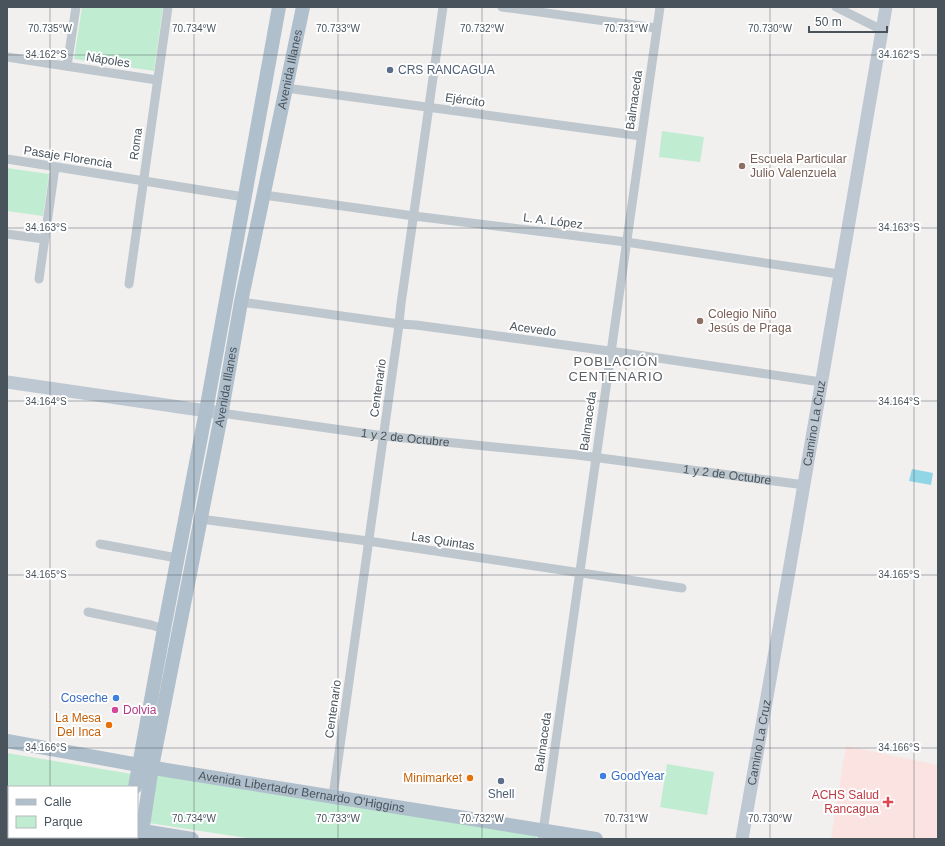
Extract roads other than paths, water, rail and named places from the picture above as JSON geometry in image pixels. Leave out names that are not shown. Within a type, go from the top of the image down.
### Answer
[{"type":"main road","name":"Avenida Illanes","points":[[145,766],[164,629],[206,411],[279,7]]},
{"type":"main road","name":"Avenida Illanes","points":[[145,766],[200,519],[222,413],[242,302],[303,7]]},
{"type":"main road","name":"Avenida Libertador Bernardo O'Higgins","points":[[7,741],[145,766],[333,796],[542,835],[596,839]]},
{"type":"main road","points":[[135,786],[145,766]]},
{"type":"main road","points":[[145,766],[140,834],[192,839]]},
{"type":"street","points":[[67,66],[76,7]]},
{"type":"street","name":"Roma","points":[[129,284],[168,7]]},
{"type":"street","name":"Centenario","points":[[333,796],[384,436],[401,304],[444,7]]},
{"type":"street","points":[[502,7],[656,28]]},
{"type":"street","name":"Balmaceda","points":[[542,835],[660,7]]},
{"type":"street","points":[[836,7],[882,30]]},
{"type":"street","name":"Camino La Cruz","points":[[742,839],[805,485],[839,274],[886,7]]},
{"type":"street","name":"Nápoles","points":[[7,57],[157,80]]},
{"type":"street","name":"Ejército","points":[[286,88],[641,136]]},
{"type":"street","name":"Pasaje Florencia","points":[[7,159],[244,197]]},
{"type":"street","points":[[39,279],[54,167]]},
{"type":"street","name":"L. A. López","points":[[264,195],[414,216],[626,242],[839,274]]},
{"type":"street","points":[[7,234],[44,239]]},
{"type":"street","name":"Acevedo","points":[[242,302],[821,382]]},
{"type":"street","name":"1 y 2 de Octubre","points":[[7,382],[384,436],[596,458],[805,485]]},
{"type":"street","points":[[7,392],[12,386],[22,383]]},
{"type":"street","name":"Las Quintas","points":[[200,519],[368,541],[579,574],[682,588]]},
{"type":"street","points":[[100,544],[177,558]]},
{"type":"street","points":[[88,612],[164,629]]},
{"type":"water","points":[[912,469],[933,473],[931,485],[909,481]]},
{"type":"place","name":"CRS RANCAGUA","points":[[390,70]]},
{"type":"place","name":"Escuela Particular Julio Valenzuela","points":[[742,166]]},
{"type":"place","name":"Colegio Niño Jesús de Praga","points":[[700,321]]},
{"type":"place","name":"Coseche","points":[[116,698]]},
{"type":"place","name":"Dolvia","points":[[115,710]]},
{"type":"place","name":"La Mesa Del Inca","points":[[109,725]]},
{"type":"place","name":"GoodYear","points":[[603,776]]},
{"type":"place","name":"Minimarket","points":[[470,778]]},
{"type":"place","name":"Shell","points":[[501,781]]},
{"type":"place","name":"ACHS Salud Rancagua","points":[[888,802]]},
{"type":"district","name":"POBLACIÓN CENTENARIO","points":[[616,368]]}]
